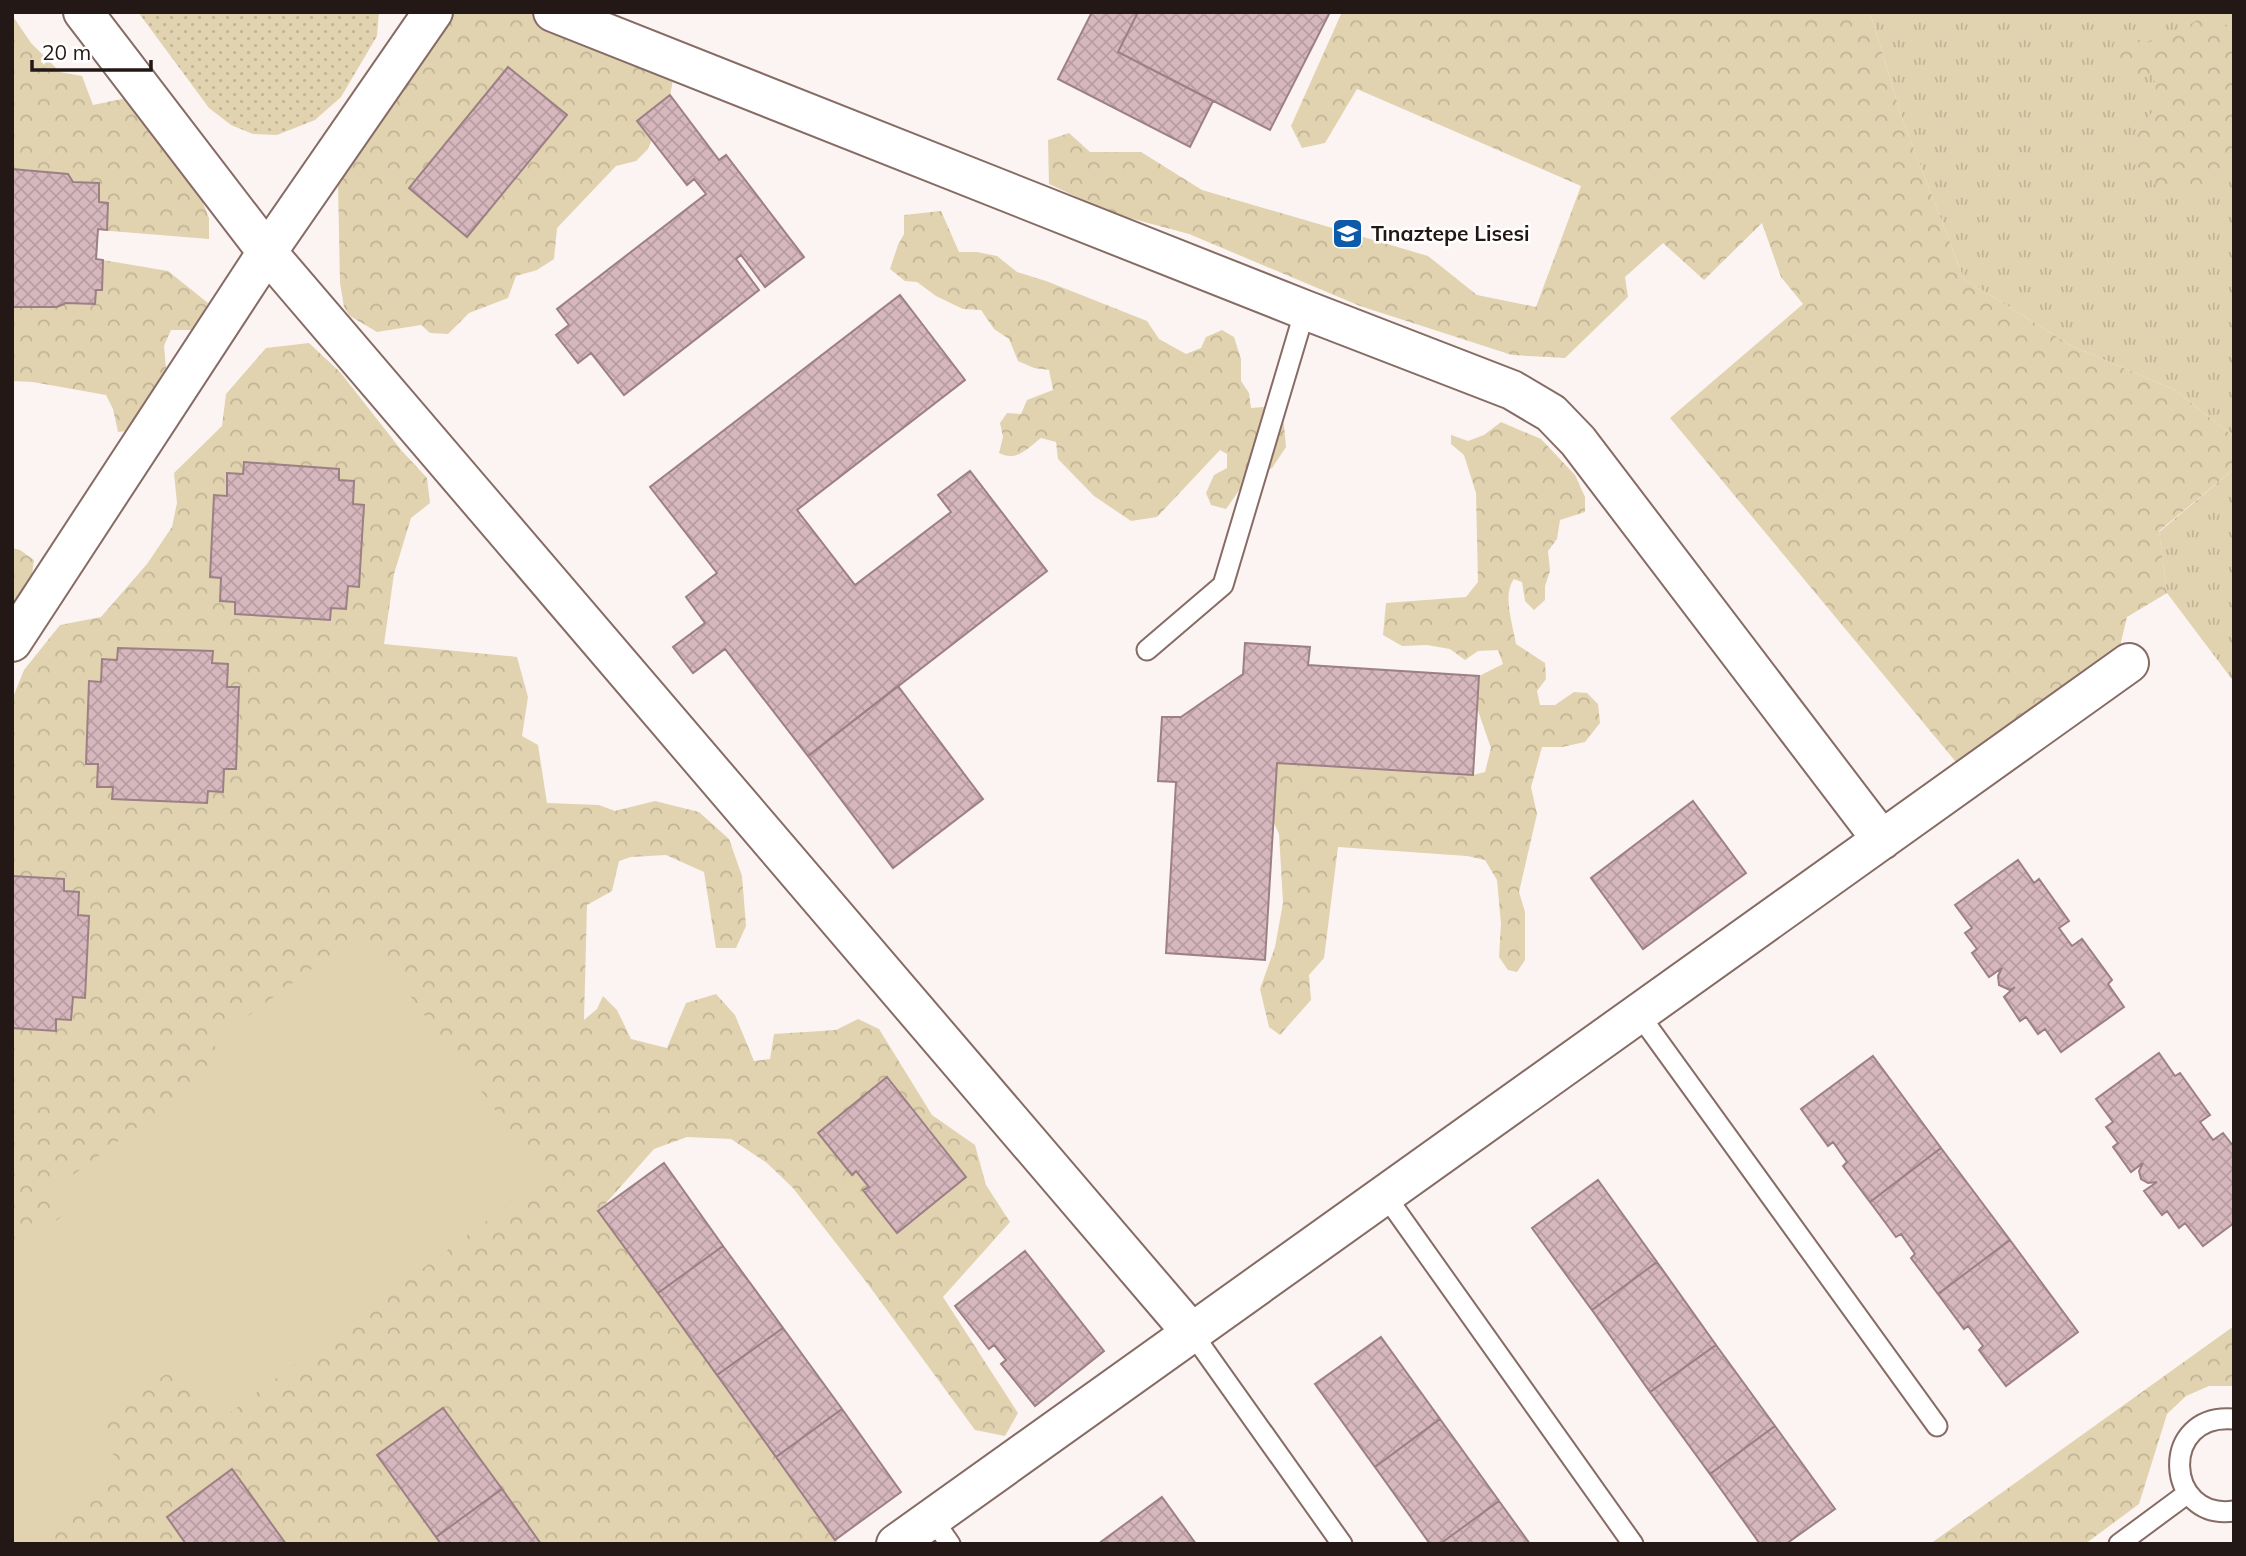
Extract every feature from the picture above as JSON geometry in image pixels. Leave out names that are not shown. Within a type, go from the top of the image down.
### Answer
[{"type":"street","points":[[83,12],[267,252],[1192,1333]]},
{"type":"street","points":[[12,642],[267,252],[433,12]]},
{"type":"street","points":[[552,12],[1513,390],[1551,414],[1578,441],[1882,840]]},
{"type":"street","points":[[896,1544],[941,1531],[1192,1333],[2129,663]]},
{"type":"lane","points":[[1147,650],[1223,585],[1305,310]]},
{"type":"lane","points":[[1638,1013],[1937,1426]]},
{"type":"lane","points":[[1385,1195],[1633,1544]]},
{"type":"lane","points":[[1192,1333],[1342,1544]]},
{"type":"lane","points":[[2234,1419],[2211,1420],[2190,1434],[2183,1445],[2179,1470],[2188,1493],[2205,1507],[2216,1511],[2234,1511]]},
{"type":"lane","points":[[2119,1544],[2188,1493]]},
{"type":"green space","points":[[138,12],[379,12],[377,36],[341,97],[315,120],[277,135],[253,134],[231,125],[209,108]]},
{"type":"green space","points":[[449,12],[544,12],[673,80],[670,95],[648,149],[636,161],[616,166],[557,228],[554,259],[537,270],[516,276],[508,298],[469,313],[448,334],[430,333],[421,325],[377,332],[350,316],[344,307],[340,283],[338,183],[348,161],[363,148],[374,124]]},
{"type":"green space","points":[[1342,12],[1870,12],[1902,118],[1964,279],[2072,346],[2175,390],[2234,437],[2234,469],[2159,531],[2167,593],[2127,617],[2120,646],[1956,762],[1670,418],[1803,304],[1781,277],[1762,223],[1704,280],[1663,243],[1625,277],[1628,297],[1565,358],[1512,355],[1360,306],[1189,234],[1111,213],[1049,184],[1048,140],[1069,133],[1090,152],[1141,152],[1202,190],[1428,256],[1477,295],[1536,307],[1581,186],[1357,89],[1325,143],[1302,148],[1291,126]]},
{"type":"green space","points":[[1870,12],[2234,12],[2234,437],[2175,390],[2072,346],[1964,279],[1902,118]]},
{"type":"green space","points":[[12,15],[31,43],[60,72],[82,76],[93,105],[127,98],[199,193],[209,218],[209,239],[98,230],[97,259],[168,271],[208,303],[193,330],[171,330],[164,346],[166,369],[155,403],[135,430],[118,432],[113,409],[106,395],[33,382],[12,381]]},
{"type":"green space","points":[[2204,15],[2234,28],[2234,172],[2226,172],[2202,188],[2156,185],[2136,165],[2136,138],[2158,102],[2153,72],[2137,78],[2109,60],[2116,37],[2163,43]]},
{"type":"green space","points":[[941,211],[959,252],[997,256],[1017,272],[1147,321],[1159,339],[1186,354],[1201,348],[1206,337],[1222,330],[1234,337],[1241,359],[1241,381],[1249,393],[1251,408],[1263,407],[1281,413],[1286,447],[1272,468],[1247,479],[1226,509],[1211,505],[1206,493],[1214,475],[1227,468],[1227,454],[1220,450],[1157,517],[1131,521],[1094,496],[1058,459],[1056,442],[1041,438],[1016,455],[999,453],[1003,437],[1000,423],[1007,413],[1021,414],[1027,400],[1053,390],[1049,370],[1034,368],[1018,361],[1009,339],[994,329],[981,310],[963,309],[936,296],[917,282],[905,281],[890,269],[904,234],[904,215]]},
{"type":"green space","points":[[309,343],[340,372],[402,451],[427,478],[430,503],[411,518],[394,574],[384,644],[517,657],[528,697],[522,736],[538,745],[547,803],[599,805],[615,811],[655,801],[699,812],[729,839],[742,876],[746,926],[736,948],[716,948],[704,872],[666,855],[631,857],[619,861],[612,891],[587,905],[584,1020],[597,1009],[603,996],[617,1010],[631,1039],[667,1048],[686,1003],[716,994],[735,1015],[754,1061],[770,1059],[774,1034],[836,1030],[858,1019],[879,1029],[932,1115],[975,1145],[986,1185],[1010,1222],[943,1297],[1018,1413],[1005,1436],[975,1430],[793,1188],[767,1163],[731,1139],[687,1137],[654,1149],[599,1211],[839,1544],[12,1544],[12,700],[24,670],[60,625],[101,617],[147,564],[172,527],[177,503],[174,473],[222,426],[226,394],[266,348]]},
{"type":"green space","points":[[1501,422],[1541,439],[1575,475],[1585,497],[1585,512],[1560,520],[1557,539],[1548,551],[1550,571],[1545,586],[1545,600],[1534,610],[1525,601],[1522,582],[1514,579],[1509,602],[1516,644],[1545,663],[1546,679],[1537,691],[1540,705],[1555,705],[1574,692],[1587,693],[1598,704],[1600,723],[1585,742],[1562,747],[1542,747],[1531,787],[1537,814],[1519,892],[1525,912],[1525,960],[1517,972],[1508,970],[1499,957],[1501,924],[1497,880],[1485,860],[1467,856],[1338,847],[1324,958],[1309,975],[1311,1000],[1280,1035],[1269,1027],[1260,989],[1275,947],[1283,903],[1279,834],[1273,821],[1277,763],[1473,775],[1485,772],[1491,748],[1477,708],[1479,676],[1503,664],[1498,650],[1478,651],[1465,660],[1450,649],[1427,645],[1402,646],[1383,635],[1386,603],[1466,597],[1478,582],[1476,493],[1464,455],[1451,444],[1451,435],[1468,441],[1484,435]]},
{"type":"green space","points":[[2234,469],[2234,682],[2167,593],[2159,532]]},
{"type":"green space","points":[[12,548],[34,560],[31,581],[12,611]]},
{"type":"green space","points":[[362,931],[545,1177],[219,1421],[178,1365],[94,1428],[126,1472],[30,1544],[12,1544],[12,1254],[65,1214],[50,1192],[226,1061],[212,1043]]},
{"type":"green space","points":[[2234,1326],[2234,1386],[2209,1386],[2186,1396],[2167,1414],[2139,1504],[2085,1544],[1930,1544]]},
{"type":"building","points":[[1092,12],[1138,12],[1118,52],[1213,101],[1190,147],[1058,79]]},
{"type":"building","points":[[1138,12],[1330,12],[1270,130],[1118,52]]},
{"type":"building","points":[[508,67],[567,115],[467,237],[409,188]]},
{"type":"building","points":[[670,95],[719,160],[726,155],[804,257],[765,287],[741,255],[736,259],[759,290],[624,395],[591,353],[578,363],[556,335],[569,325],[557,309],[706,194],[694,179],[687,185],[637,121]]},
{"type":"building","points":[[12,169],[68,174],[73,182],[99,183],[99,202],[108,203],[107,230],[98,229],[96,259],[103,260],[102,290],[96,290],[95,304],[12,307]]},
{"type":"building","points":[[900,295],[965,380],[797,510],[855,585],[951,512],[938,495],[970,471],[1047,571],[808,756],[725,649],[693,673],[673,647],[705,623],[686,597],[717,573],[650,487]]},
{"type":"building","points":[[244,462],[339,469],[339,480],[354,481],[353,504],[364,505],[359,587],[348,586],[346,609],[331,608],[330,620],[235,614],[235,602],[220,601],[221,578],[210,577],[214,495],[227,496],[227,473],[243,474]]},
{"type":"building","points":[[1245,643],[1310,647],[1308,665],[1479,676],[1473,775],[1277,763],[1265,960],[1166,953],[1176,782],[1158,781],[1162,717],[1181,717],[1243,674]]},
{"type":"building","points":[[118,648],[213,651],[212,663],[228,664],[227,687],[239,687],[236,769],[224,769],[223,792],[208,791],[207,803],[112,799],[113,787],[97,787],[98,764],[86,764],[89,681],[101,682],[102,659],[117,660]]},
{"type":"building","points":[[898,686],[983,799],[893,868],[808,756]]},
{"type":"building","points":[[1693,801],[1746,873],[1643,949],[1591,878]]},
{"type":"building","points":[[2018,860],[2034,883],[2039,879],[2069,921],[2059,928],[2072,946],[2082,939],[2112,980],[2108,984],[2124,1007],[2061,1052],[2045,1029],[2038,1034],[2026,1017],[2020,1021],[2004,997],[2015,987],[2010,990],[1999,985],[1998,976],[2002,968],[1989,977],[1972,953],[1977,949],[1965,933],[1972,928],[1955,905]]},
{"type":"building","points":[[12,876],[64,879],[64,891],[79,892],[78,915],[89,916],[85,998],[73,997],[71,1020],[56,1019],[56,1031],[12,1028]]},
{"type":"building","points":[[2159,1053],[2175,1076],[2180,1073],[2210,1115],[2200,1122],[2213,1140],[2223,1133],[2234,1147],[2234,1223],[2203,1246],[2185,1223],[2179,1228],[2167,1211],[2162,1215],[2144,1191],[2157,1182],[2148,1183],[2141,1179],[2139,1171],[2143,1163],[2131,1172],[2113,1147],[2118,1143],[2106,1127],[2113,1122],[2096,1099]]},
{"type":"building","points":[[1873,1056],[1941,1148],[1870,1202],[1843,1166],[1847,1162],[1833,1142],[1828,1146],[1801,1109]]},
{"type":"building","points":[[887,1077],[966,1177],[897,1233],[863,1190],[869,1187],[856,1171],[852,1175],[818,1133]]},
{"type":"building","points":[[1941,1148],[2010,1240],[1938,1294],[1911,1258],[1915,1254],[1901,1234],[1896,1237],[1870,1202]]},
{"type":"building","points":[[664,1163],[723,1246],[658,1293],[598,1211]]},
{"type":"building","points":[[1598,1180],[1657,1262],[1592,1310],[1532,1228]]},
{"type":"building","points":[[2010,1240],[2078,1332],[2006,1386],[1979,1350],[1983,1346],[1968,1326],[1964,1329],[1938,1294]]},
{"type":"building","points":[[723,1246],[783,1328],[717,1375],[658,1293]]},
{"type":"building","points":[[1025,1251],[1104,1351],[1035,1406],[1001,1364],[1006,1360],[994,1345],[989,1349],[955,1306]]},
{"type":"building","points":[[1657,1262],[1716,1345],[1650,1392],[1592,1310]]},
{"type":"building","points":[[783,1328],[842,1409],[776,1457],[717,1375]]},
{"type":"building","points":[[1381,1337],[1440,1419],[1375,1467],[1315,1384]]},
{"type":"building","points":[[1716,1345],[1775,1426],[1710,1474],[1650,1392]]},
{"type":"building","points":[[443,1408],[502,1489],[436,1537],[377,1455]]},
{"type":"building","points":[[842,1409],[901,1492],[835,1540],[776,1457]]},
{"type":"building","points":[[1440,1419],[1499,1501],[1440,1544],[1430,1544],[1375,1467]]},
{"type":"building","points":[[1775,1426],[1835,1509],[1786,1544],[1760,1544],[1710,1474]]},
{"type":"building","points":[[232,1469],[286,1544],[186,1544],[167,1517]]},
{"type":"building","points":[[502,1489],[541,1544],[441,1544],[436,1537]]},
{"type":"building","points":[[1162,1497],[1196,1544],[1098,1544]]},
{"type":"building","points":[[1499,1501],[1530,1544],[1440,1544]]},
{"type":"place","name":"Tınaztepe Lisesi","points":[[1348,233]]}]
